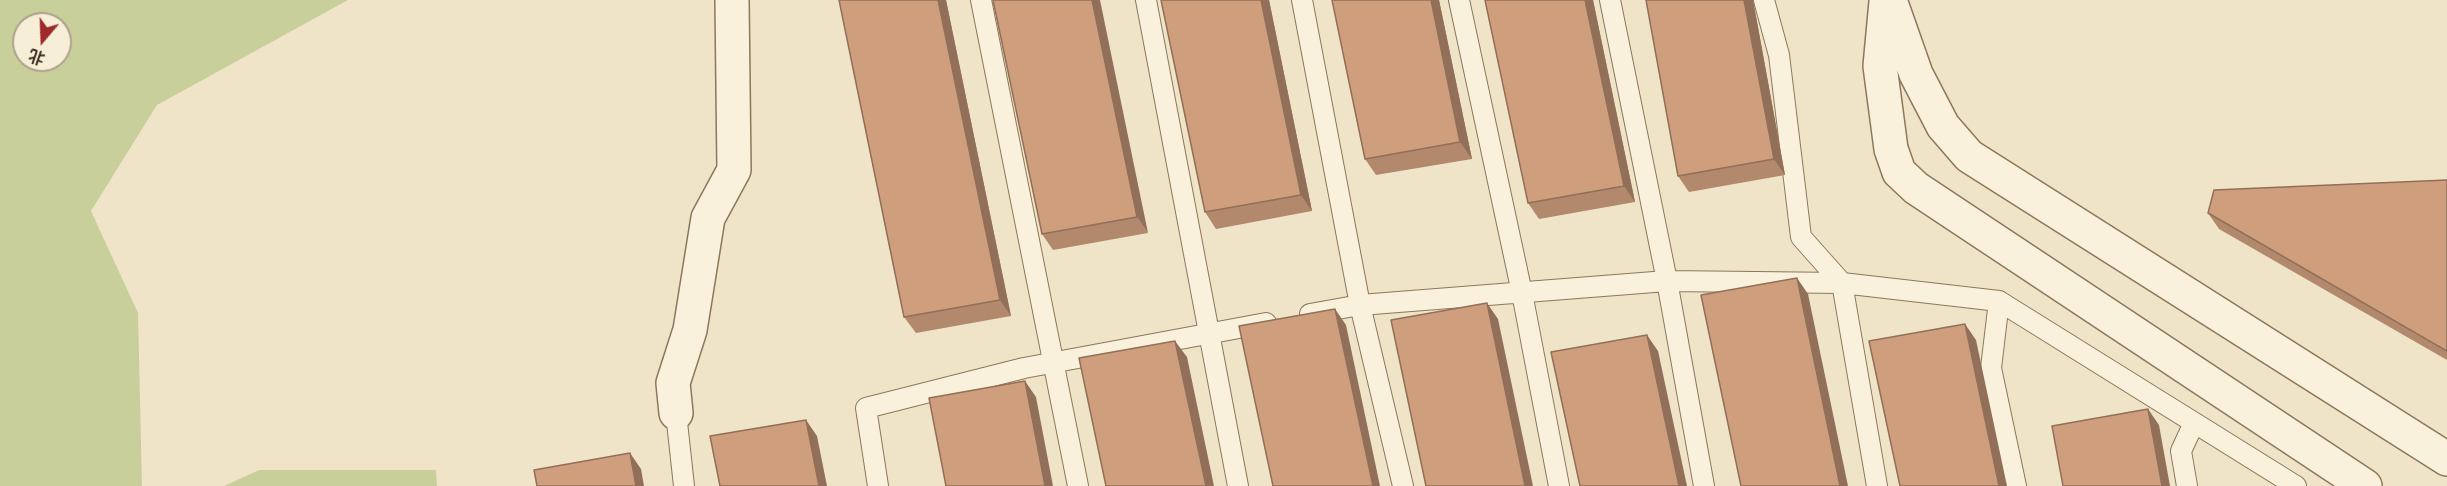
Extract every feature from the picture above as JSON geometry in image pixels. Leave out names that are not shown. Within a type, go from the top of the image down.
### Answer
[{"type":"street","points":[[676,413],[673,383],[690,330],[708,218],[734,170],[732,0]]},
{"type":"street","points":[[1886,0],[1880,66],[1891,149],[1899,172],[1916,188],[2365,486]]},
{"type":"street","points":[[1890,0],[1917,74],[1943,126],[1969,156],[2447,459]]},
{"type":"lane","points":[[981,0],[1078,486]]},
{"type":"lane","points":[[1146,0],[1211,333],[1238,486]]},
{"type":"lane","points":[[1302,0],[1360,305],[1403,486]]},
{"type":"lane","points":[[1459,0],[1522,293],[1559,486]]},
{"type":"lane","points":[[1610,0],[1667,282],[1704,486]]},
{"type":"lane","points":[[1764,0],[1779,55],[1801,237],[1842,283],[1877,486]]},
{"type":"lane","points":[[878,486],[866,408],[1053,363],[1360,305],[1667,282],[1842,283],[1999,301],[2296,486]]},
{"type":"lane","points":[[1999,301],[1991,368],[2016,486]]},
{"type":"lane","points":[[676,413],[684,486]]},
{"type":"lane","points":[[2187,486],[2181,451],[2194,423]]},
{"type":"green space","points":[[0,0],[348,0],[157,105],[91,211],[138,313],[142,486],[0,486]]},
{"type":"green space","points":[[259,470],[436,470],[437,486],[224,486]]},
{"type":"building","points":[[839,0],[938,0],[1000,300],[904,317]]},
{"type":"building","points":[[993,0],[1092,0],[1137,217],[1042,234]]},
{"type":"building","points":[[1161,0],[1261,0],[1301,195],[1205,212]]},
{"type":"building","points":[[1332,0],[1431,0],[1460,142],[1365,159]]},
{"type":"building","points":[[1485,0],[1585,0],[1624,186],[1528,203]]},
{"type":"building","points":[[1646,0],[1744,0],[1774,159],[1678,176]]},
{"type":"building","points":[[2447,180],[2447,351],[2208,213],[2214,190]]},
{"type":"building","points":[[1797,278],[1840,486],[1741,486],[1701,295]]},
{"type":"building","points":[[1487,303],[1525,486],[1426,486],[1391,320]]},
{"type":"building","points":[[1335,309],[1373,486],[1273,486],[1239,326]]},
{"type":"building","points":[[1965,324],[1999,486],[1900,486],[1869,341]]},
{"type":"building","points":[[1647,335],[1679,486],[1580,486],[1551,352]]},
{"type":"building","points":[[1175,341],[1206,486],[1106,486],[1079,358]]},
{"type":"building","points":[[1025,381],[1045,486],[946,486],[929,398]]},
{"type":"building","points":[[2148,409],[2162,486],[2063,486],[2052,426]]},
{"type":"building","points":[[806,420],[819,486],[720,486],[710,436]]},
{"type":"building","points":[[630,453],[636,486],[537,486],[534,470]]}]
